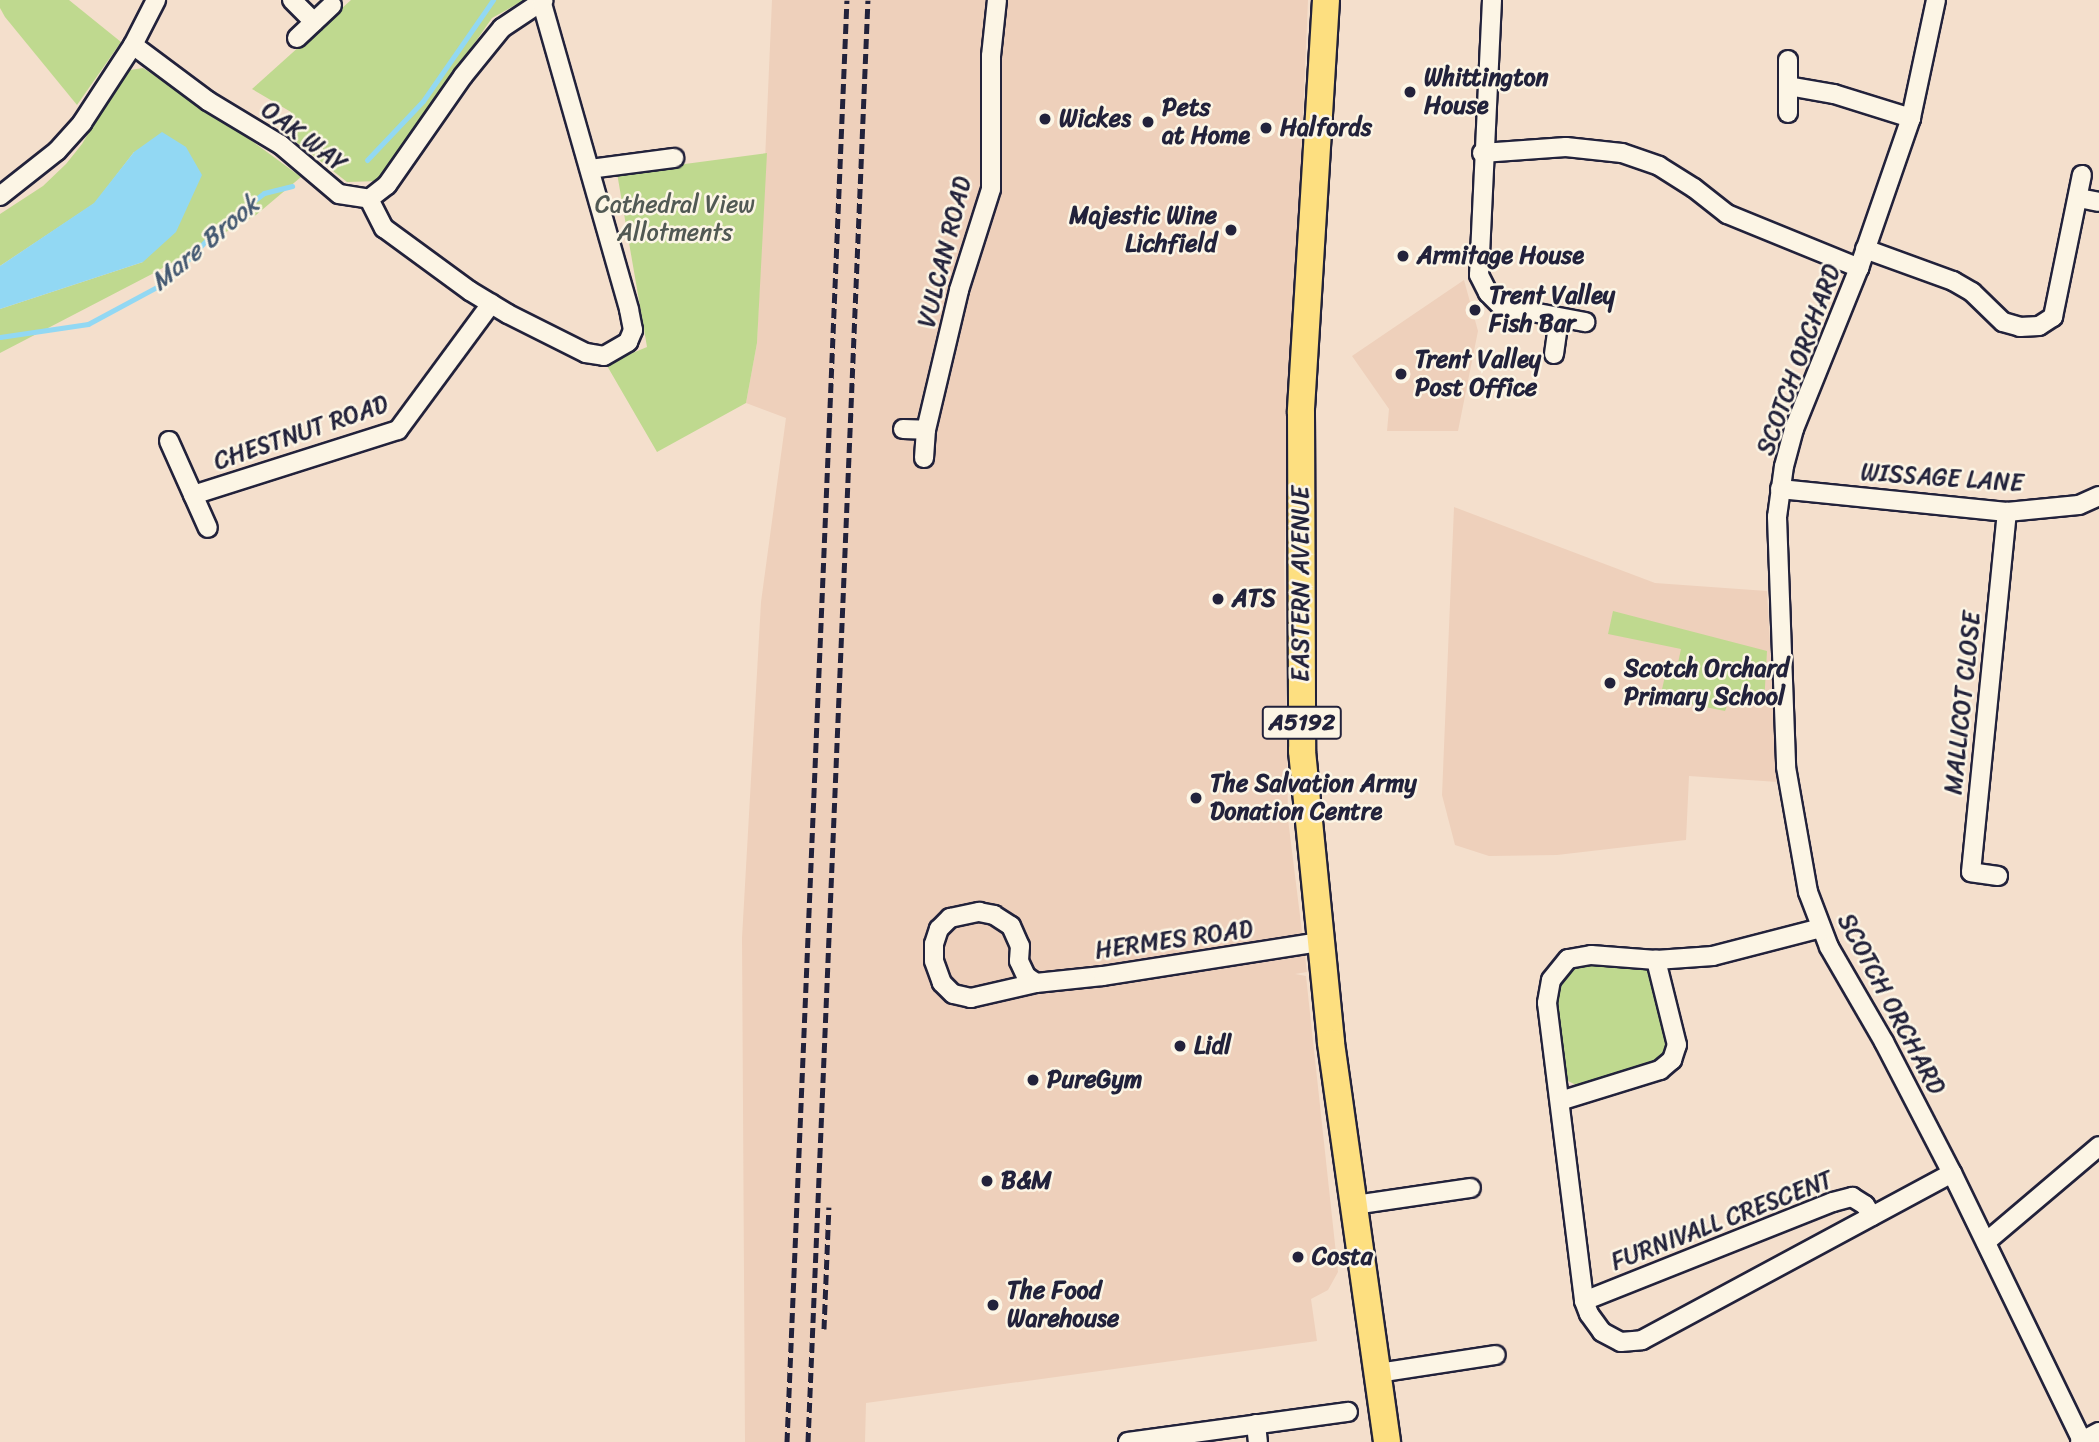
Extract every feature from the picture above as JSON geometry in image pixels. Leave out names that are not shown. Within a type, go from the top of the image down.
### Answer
[{"type":"highway","name":"EASTERN AVENUE","points":[[1326,0],[1301,411],[1302,751],[1320,942],[1387,1442]]},
{"type":"street","points":[[0,196],[57,151],[82,123],[133,44],[156,0]]},
{"type":"street","points":[[292,0],[314,22]]},
{"type":"street","name":"VULCAN ROAD","points":[[924,457],[926,430],[959,290],[991,189],[991,56],[998,0]]},
{"type":"street","points":[[1492,0],[1482,153],[1479,275],[1488,293],[1501,306],[1585,322]]},
{"type":"street","name":"SCOTCH ORCHARD","points":[[1936,0],[1911,118],[1859,268],[1794,429],[1780,489],[1777,517],[1786,767],[1804,870],[1821,928],[1952,1173],[2081,1441]]},
{"type":"street","points":[[543,1],[629,309],[632,330],[628,342],[604,356],[586,353],[491,303],[384,228],[369,199],[387,185],[463,76],[502,27],[543,1]]},
{"type":"street","points":[[297,38],[332,5]]},
{"type":"street","name":"OAK WAY","points":[[133,44],[208,101],[282,145],[339,194],[369,199]]},
{"type":"street","points":[[1788,60],[1788,113]]},
{"type":"street","points":[[1788,86],[1834,93],[1911,118]]},
{"type":"street","points":[[1482,153],[1566,147],[1622,153],[1659,166],[1694,188],[1727,214],[1859,268]]},
{"type":"street","points":[[590,169],[674,158]]},
{"type":"street","points":[[1865,249],[1952,281],[1972,292],[2003,322],[2020,327],[2039,326],[2053,317],[2082,175]]},
{"type":"street","points":[[2079,198],[2099,202]]},
{"type":"street","name":"CHESTNUT ROAD","points":[[192,495],[398,430],[491,303]]},
{"type":"street","points":[[1554,354],[1559,318]]},
{"type":"street","points":[[904,429],[926,430]]},
{"type":"street","name":"CHESTNUT ROAD","points":[[169,441],[208,528]]},
{"type":"street","name":"WISSAGE LANE","points":[[1780,489],[2007,512],[2079,505],[2099,496]]},
{"type":"street","name":"MALLICOT CLOSE","points":[[1998,876],[1971,872],[2007,512]]},
{"type":"street","name":"HERMES ROAD","points":[[1035,983],[1026,976],[1019,961],[1020,946],[1011,926],[994,915],[979,912],[950,918],[939,929],[934,944],[934,961],[942,983],[953,994],[971,998],[1035,983],[1103,976],[1320,942]]},
{"type":"street","name":"FURNIVALL CRESCENT","points":[[1821,928],[1713,956],[1656,960],[1591,955],[1568,960],[1551,980],[1547,1003],[1584,1301],[1602,1332],[1621,1342],[1642,1340],[1952,1173]]},
{"type":"street","points":[[1560,1101],[1660,1070],[1672,1060],[1677,1045],[1656,960]]},
{"type":"street","points":[[1986,1242],[2099,1146]]},
{"type":"street","points":[[1354,1205],[1471,1188]]},
{"type":"street","name":"FURNIVALL CRESCENT","points":[[1584,1301],[1833,1202],[1852,1198],[1865,1205],[1872,1216]]},
{"type":"street","points":[[1378,1373],[1496,1355]]},
{"type":"street","points":[[1128,1442],[1257,1433],[1348,1412]]},
{"type":"street","points":[[2081,1441],[2099,1432]]},
{"type":"shaded area","points":[[772,0],[1308,0],[1284,562],[1288,819],[1307,972],[1295,974],[1306,976],[1338,1272],[1328,1290],[1311,1299],[1317,1341],[866,1403],[865,1442],[745,1442],[742,938],[761,602],[786,418],[746,403],[757,343]]},
{"type":"shaded area","points":[[1464,280],[1478,331],[1458,431],[1387,431],[1389,409],[1352,356]]},
{"type":"shaded area","name":"Scotch Orchard Primary School","points":[[1454,507],[1655,583],[1767,591],[1778,782],[1689,776],[1686,840],[1557,855],[1489,856],[1455,845],[1442,795]]},
{"type":"green space","points":[[0,0],[69,0],[121,42],[77,105],[5,17],[0,8]]},
{"type":"green space","points":[[351,0],[524,0],[492,18],[379,181],[347,182],[281,130],[291,112],[252,89]]},
{"type":"green space","points":[[143,68],[233,127],[301,177],[256,215],[152,274],[0,353],[0,309],[143,262],[134,152],[95,203],[0,266],[0,214],[43,186],[66,164],[82,144],[118,83],[130,70]]},
{"type":"green space","name":"Cathedral View Allotments","points":[[767,153],[757,343],[746,403],[657,452],[606,364],[647,347],[617,173]]},
{"type":"green space","points":[[1613,611],[1767,651],[1764,705],[1730,699],[1725,711],[1660,698],[1665,676],[1675,677],[1681,649],[1608,634]]},
{"type":"green space","points":[[1587,961],[1651,966],[1671,1040],[1667,1053],[1657,1063],[1582,1088],[1566,1080],[1552,1003],[1556,987],[1568,969]]},
{"type":"water","points":[[162,132],[186,147],[202,175],[176,232],[143,262],[0,309],[0,266],[94,203],[134,152]]},
{"type":"waterway","name":"Mare Brook","points":[[367,160],[423,101],[493,0]]},
{"type":"waterway","name":"Mare Brook","points":[[0,337],[88,324],[168,281],[214,232],[264,193],[292,186]]},
{"type":"railway","points":[[787,1442],[847,0]]},
{"type":"railway","points":[[808,1442],[868,0]]},
{"type":"railway","points":[[824,1329],[829,1207]]},
{"type":"place","name":"Whittington House","points":[[1410,92]]},
{"type":"place","name":"Wickes","points":[[1045,119]]},
{"type":"place","name":"Pets at Home","points":[[1148,122]]},
{"type":"place","name":"Halfords","points":[[1266,128]]},
{"type":"place","name":"Majestic Wine Lichfield","points":[[1231,230]]},
{"type":"place","name":"Armitage House","points":[[1403,256]]},
{"type":"place","name":"Trent Valley Fish Bar","points":[[1475,310]]},
{"type":"place","name":"Trent Valley Post Office","points":[[1401,374]]},
{"type":"place","name":"ATS","points":[[1218,599]]},
{"type":"place","name":"Scotch Orchard Primary School","points":[[1610,683]]},
{"type":"place","name":"The Salvation Army Donation Centre","points":[[1196,798]]},
{"type":"place","name":"Lidl","points":[[1180,1046]]},
{"type":"place","name":"PureGym","points":[[1033,1080]]},
{"type":"place","name":"B&M","points":[[987,1181]]},
{"type":"place","name":"Costa","points":[[1298,1257]]},
{"type":"place","name":"The Food Warehouse","points":[[993,1305]]}]
